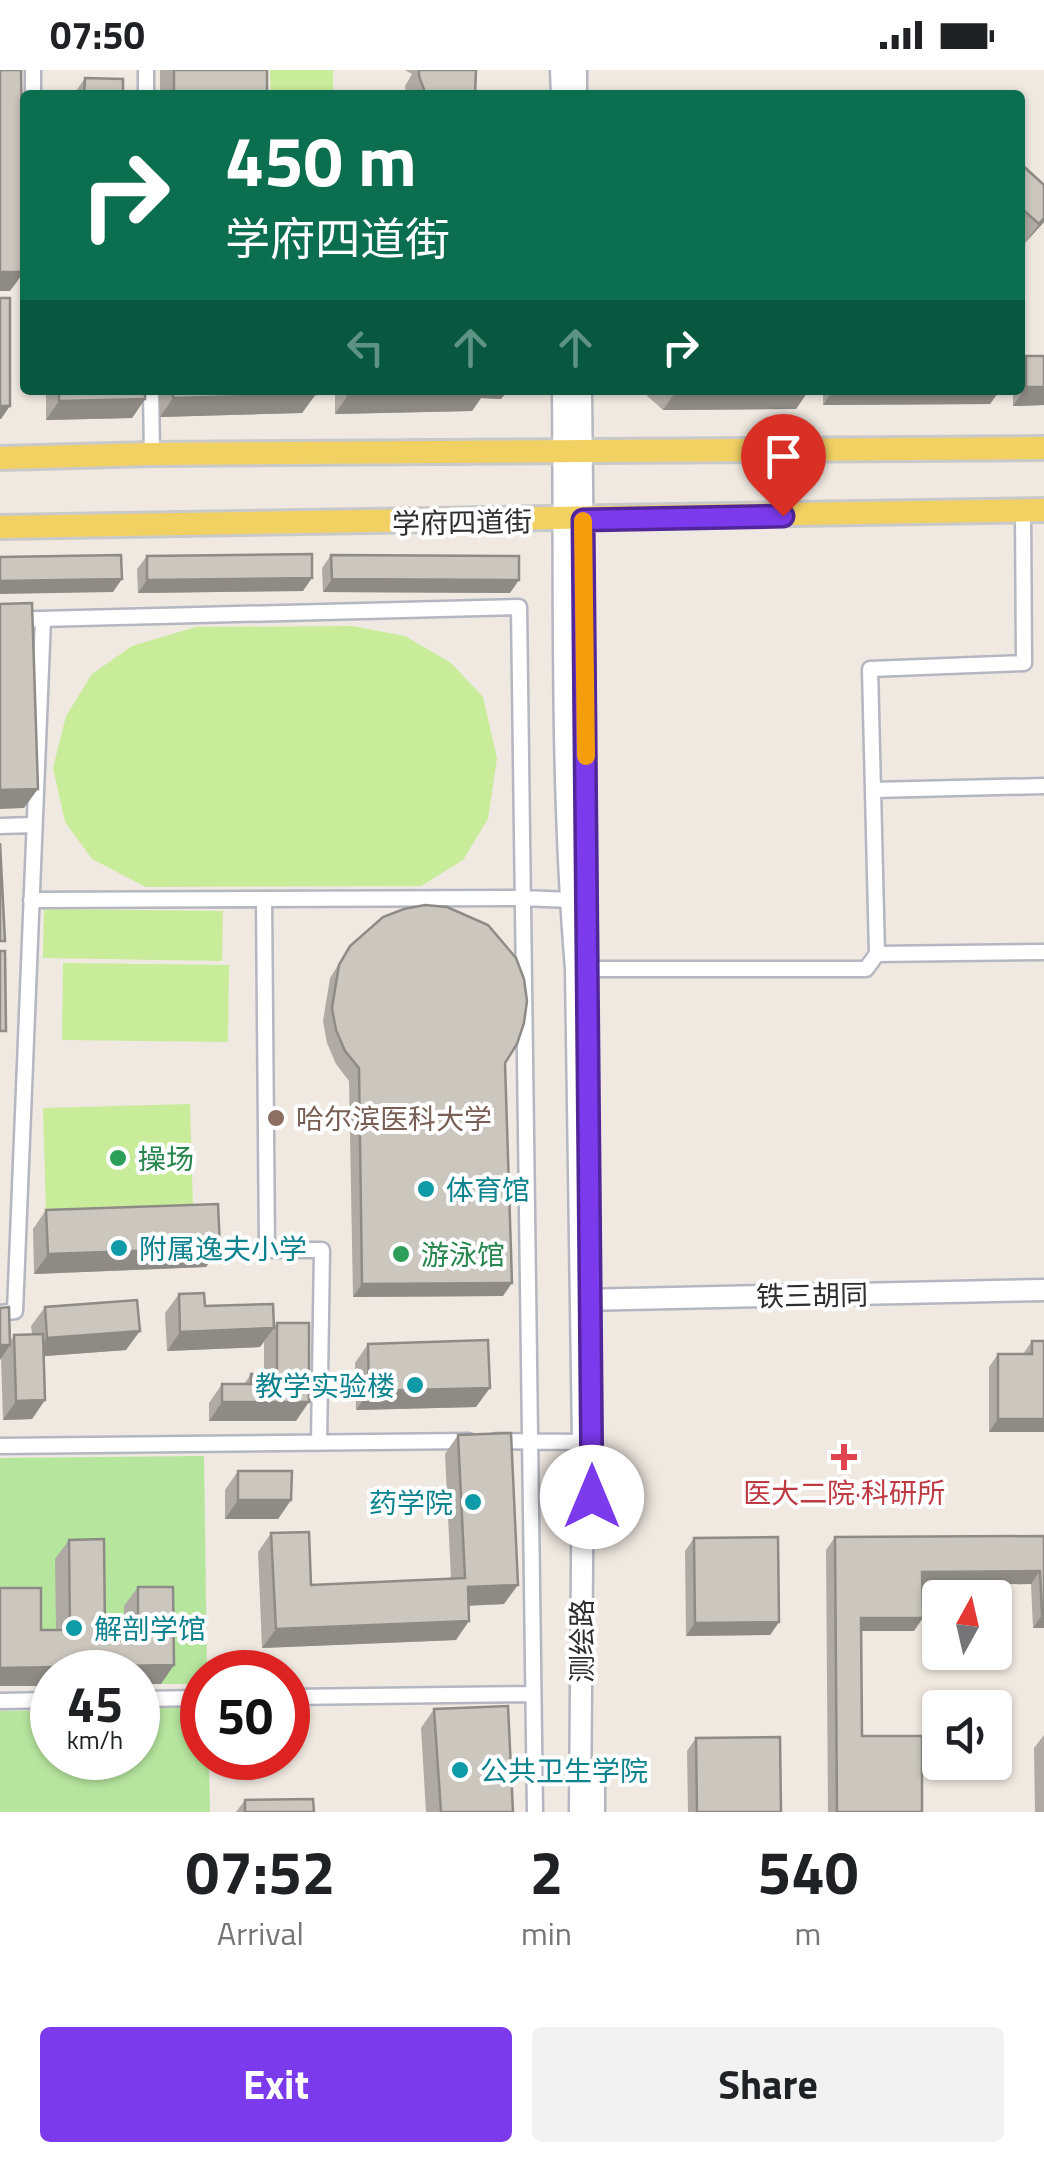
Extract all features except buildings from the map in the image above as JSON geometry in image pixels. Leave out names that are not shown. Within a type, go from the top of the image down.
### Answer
[{"type":"main road","name":"测绘路","points":[[565,395],[573,453]]},
{"type":"main road","name":"测绘路","points":[[580,395],[573,453],[570,900],[582,969]]},
{"type":"main road","points":[[0,458],[1044,448]]},
{"type":"main road","name":"学府四道街","points":[[0,527],[1033,510]]},
{"type":"main road","name":"测绘路","points":[[572,520],[594,1812]]},
{"type":"main road","name":"铁三胡同","points":[[586,1300],[1044,1290]]},
{"type":"main road","name":"测绘路","points":[[580,1812],[586,1300]]},
{"type":"street","points":[[150,395],[152,454]]},
{"type":"street","points":[[582,969],[866,969],[877,954],[870,669],[1024,663],[1033,510]]},
{"type":"street","points":[[0,620],[520,607],[534,1812]]},
{"type":"street","points":[[0,1313],[15,1311],[42,619]]},
{"type":"street","points":[[873,790],[1044,786]]},
{"type":"street","points":[[0,826],[34,825]]},
{"type":"street","points":[[264,899],[266,1250],[322,1250],[319,1443]]},
{"type":"street","points":[[31,900],[570,900]]},
{"type":"street","points":[[877,954],[1044,952]]},
{"type":"street","points":[[0,1446],[583,1442]]},
{"type":"street","points":[[310,1697],[533,1694]]},
{"type":"street","points":[[0,1700],[30,1700]]},
{"type":"green space","points":[[270,70],[333,70],[333,90],[271,90]]},
{"type":"green space","points":[[352,626],[405,636],[451,663],[483,697],[497,758],[488,819],[463,860],[421,886],[146,887],[92,859],[65,822],[53,768],[66,716],[92,674],[132,646],[196,627]]},
{"type":"green space","points":[[44,909],[223,911],[222,961],[43,958]]},
{"type":"green space","points":[[63,963],[229,965],[228,1042],[62,1040]]},
{"type":"green space","name":"操场","points":[[190,1104],[193,1209],[46,1213],[43,1108]]},
{"type":"green space","points":[[204,1456],[207,1650],[180,1650],[180,1684],[160,1683],[160,1650],[56,1649],[0,1607],[0,1458]]},
{"type":"green space","points":[[160,1707],[180,1707],[180,1780],[209,1780],[210,1812],[0,1812],[0,1711],[30,1710],[30,1780],[160,1780]]},
{"type":"slow traffic","points":[[583,521],[586,756]]},
{"type":"place","name":"哈尔滨医科大学","points":[[276,1118]]},
{"type":"place","name":"操场","points":[[118,1158]]},
{"type":"place","name":"体育馆","points":[[426,1189]]},
{"type":"place","name":"附属逸夫小学","points":[[119,1248]]},
{"type":"place","name":"游泳馆","points":[[401,1254]]},
{"type":"place","name":"教学实验楼","points":[[415,1385]]},
{"type":"place","name":"医大二院·科研所","points":[[844,1457]]},
{"type":"place","name":"药学院","points":[[473,1502]]},
{"type":"place","name":"解剖学馆","points":[[74,1628]]},
{"type":"place","name":"公共卫生学院","points":[[460,1770]]},
{"type":"route","points":[[592,1497],[583,520],[783,516]]}]
